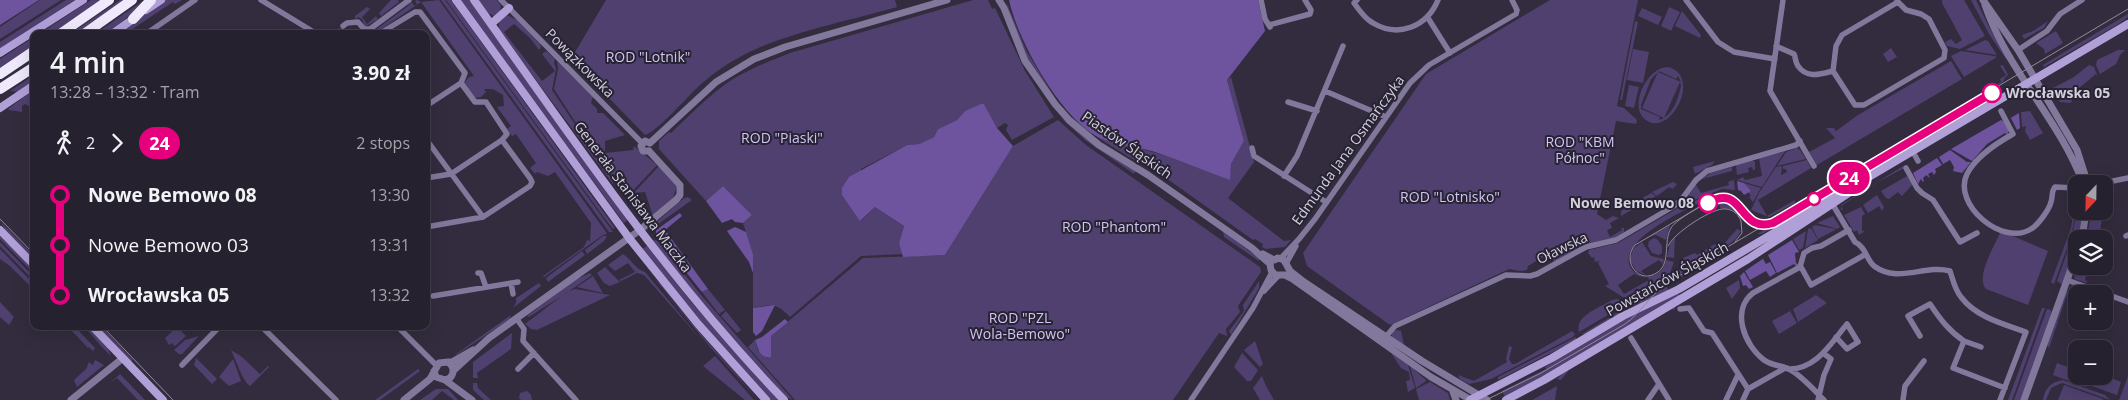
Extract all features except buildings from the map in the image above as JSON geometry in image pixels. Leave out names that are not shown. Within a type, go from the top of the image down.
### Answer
[{"type":"highway","points":[[66,30],[109,0]]},
{"type":"highway","points":[[90,30],[132,0]]},
{"type":"highway","points":[[133,19],[151,0]]},
{"type":"highway","points":[[0,74],[30,54]]},
{"type":"highway","points":[[0,89],[30,70]]},
{"type":"main road","points":[[35,30],[83,0]]},
{"type":"main road","points":[[118,30],[160,0]]},
{"type":"main road","name":"Generała Stanisława Maczka","points":[[456,0],[629,238],[704,330],[766,400]]},
{"type":"main road","name":"Generała Stanisława Maczka","points":[[474,0],[640,230],[703,308],[784,400]]},
{"type":"main road","points":[[490,24],[509,8]]},
{"type":"main road","name":"Powstańców Śląskich","points":[[1506,400],[1514,398],[1748,259],[1833,205],[1874,176],[2034,78],[2128,24]]},
{"type":"main road","points":[[0,52],[30,33]]},
{"type":"main road","points":[[0,108],[30,88]]},
{"type":"main road","name":"Powstańców Śląskich","points":[[1470,400],[1552,358],[1623,316],[1679,289],[1844,190],[1874,176]]},
{"type":"main road","points":[[0,230],[30,261]]},
{"type":"main road","points":[[96,330],[163,400]]},
{"type":"street","points":[[152,30],[196,0]]},
{"type":"street","points":[[261,0],[310,30]]},
{"type":"street","name":"Powązkowska","points":[[501,0],[642,143]]},
{"type":"street","points":[[650,143],[716,82],[754,59],[786,47],[947,0]]},
{"type":"street","name":"Piastów Śląskich","points":[[999,0],[1025,61],[1069,120],[1099,145],[1148,175],[1384,338],[1487,400]]},
{"type":"street","name":"Piastów Śląskich","points":[[1004,0],[1004,8]]},
{"type":"street","points":[[1261,0],[1265,19],[1270,26],[1313,15],[1305,0]]},
{"type":"street","points":[[1357,0],[1354,3],[1371,23],[1403,29],[1413,27],[1428,18],[1438,0]]},
{"type":"street","name":"Edmunda Jana Osmańczyka","points":[[1190,400],[1279,267],[1410,83],[1420,72],[1516,14],[1518,11],[1512,0]]},
{"type":"street","points":[[1686,0],[1718,42],[1724,46],[1734,52],[1775,59]]},
{"type":"street","points":[[1783,0],[1770,91],[1814,166]]},
{"type":"street","points":[[1983,0],[1998,37],[2068,150],[2080,175]]},
{"type":"street","points":[[1983,0],[2018,50],[2077,150],[2085,175]]},
{"type":"street","points":[[1998,37],[2009,48],[2018,50],[2047,31],[2060,14],[2082,0]]},
{"type":"street","points":[[1898,1],[1906,10],[1921,14],[1928,19],[1946,54],[1942,61],[1861,106],[1855,104],[1833,71],[1836,46],[1842,35],[1898,1]]},
{"type":"street","points":[[343,26],[347,23],[358,22],[364,29],[370,29],[413,2]]},
{"type":"street","points":[[386,30],[415,12],[420,12],[465,73],[461,83],[430,103]]},
{"type":"street","points":[[1428,18],[1450,53]]},
{"type":"street","points":[[1284,176],[1297,156],[1343,46]]},
{"type":"street","points":[[1776,46],[1794,54],[1798,66],[1805,72],[1817,75],[1833,71]]},
{"type":"street","points":[[430,177],[451,174],[506,136],[507,131],[486,102],[475,102],[461,83]]},
{"type":"street","points":[[1325,91],[1386,117]]},
{"type":"street","points":[[1288,102],[1317,111]]},
{"type":"street","points":[[2001,111],[2014,134],[1990,147],[1966,175],[1964,187],[1980,219],[2011,234],[2025,232],[2033,228],[2050,206],[2052,190],[2055,187],[2068,188]]},
{"type":"street","points":[[430,226],[483,217],[530,186],[532,182],[530,178],[502,140]]},
{"type":"street","points":[[412,394],[443,380],[453,373],[475,349],[640,230],[676,200],[681,188],[678,181],[649,151],[643,151],[641,147],[642,143],[647,141],[650,143]]},
{"type":"street","name":"Oławska","points":[[1384,338],[1395,326],[1506,275],[1530,276],[1537,274],[1588,246],[1616,240],[1674,206],[1696,180],[1707,171],[1796,145],[1800,141]]},
{"type":"street","points":[[649,151],[651,148],[650,143]]},
{"type":"street","points":[[430,144],[483,217]]},
{"type":"street","points":[[1252,148],[1254,156],[1326,202]]},
{"type":"street","points":[[1913,152],[1918,161]]},
{"type":"street","points":[[1906,168],[1917,188],[1933,200],[1960,242],[1977,233]]},
{"type":"street","points":[[2113,181],[2128,178]]},
{"type":"street","points":[[1833,205],[1855,242],[1861,245],[1873,265],[1895,274],[1940,268],[1950,271],[1961,297],[1974,310],[1988,318],[2026,332],[2000,400]]},
{"type":"street","points":[[1849,230],[1804,253],[1801,267],[1811,286],[1866,254]]},
{"type":"street","points":[[1801,267],[1747,298],[1744,306],[1742,326],[1756,352],[1768,362],[1787,368],[1821,398],[1830,359],[1823,353]]},
{"type":"street","points":[[478,273],[481,273],[484,277],[486,287]]},
{"type":"street","points":[[2024,400],[2069,275]]},
{"type":"street","points":[[2067,280],[2128,302]]},
{"type":"street","points":[[433,296],[515,283],[513,294]]},
{"type":"street","points":[[1920,336],[1908,316],[1929,301],[1942,322],[1953,334],[1982,348]]},
{"type":"street","points":[[1680,310],[1689,308],[1704,331],[1712,333],[1748,389]]},
{"type":"street","points":[[516,318],[524,329],[523,341],[574,399]]},
{"type":"street","points":[[182,364],[216,330]]},
{"type":"street","points":[[265,330],[336,400]]},
{"type":"street","points":[[401,330],[435,368],[436,377],[472,400]]},
{"type":"street","points":[[1743,400],[1748,389],[1787,368],[1806,366],[1823,353],[1836,337]]},
{"type":"street","name":"Piastów Śląskich","points":[[1384,338],[1422,370],[1470,400]]},
{"type":"street","points":[[1631,338],[1669,400]]},
{"type":"street","points":[[1964,340],[1953,368],[2005,388]]},
{"type":"street","points":[[404,400],[430,379],[435,368],[442,361],[448,362],[475,349]]},
{"type":"street","points":[[518,369],[534,352]]},
{"type":"street","points":[[72,400],[123,358]]},
{"type":"street","points":[[1903,400],[1906,386],[1924,361]]},
{"type":"street","points":[[448,362],[452,366],[453,373],[465,394]]},
{"type":"street","points":[[1726,400],[1738,374]]},
{"type":"street","points":[[1648,400],[1661,385]]},
{"type":"street","points":[[1451,388],[1456,400]]},
{"type":"green space","points":[[40,0],[61,0],[0,39],[0,27]]},
{"type":"green space","points":[[66,0],[75,0],[0,49],[0,42]]},
{"type":"green space","points":[[91,0],[102,0],[57,30],[45,30]]},
{"type":"green space","points":[[120,0],[125,0],[81,30],[76,30]]},
{"type":"green space","points":[[144,0],[116,27],[111,30],[101,30]]},
{"type":"green space","points":[[165,0],[182,0],[175,4],[173,2],[131,30],[121,30]]},
{"type":"green space","points":[[391,0],[398,0],[399,2],[381,16],[379,13]]},
{"type":"green space","points":[[439,0],[607,234],[544,277],[584,247],[587,240],[590,241],[591,223],[555,172],[548,176],[537,172],[535,174],[530,168],[536,163],[516,134],[512,136],[507,129],[511,126],[497,107],[504,106],[503,95],[493,89],[484,89],[486,92],[481,97],[475,98],[464,83],[469,77],[474,76],[421,2]]},
{"type":"green space","points":[[441,0],[445,0],[613,232],[609,232]]},
{"type":"green space","points":[[446,0],[451,0],[615,228],[613,229],[605,219]]},
{"type":"green space","points":[[459,0],[470,0],[629,219],[624,223]]},
{"type":"green space","points":[[479,0],[497,0],[501,6],[500,12],[494,16],[486,12]]},
{"type":"green space","name":"ROD \"Lotnik\"","points":[[606,0],[895,0],[897,7],[796,34],[740,57],[708,78],[664,121],[645,135],[571,59]]},
{"type":"green space","name":"ROD \"Piaski\"","points":[[973,0],[988,0],[992,9],[995,8],[1025,71],[1054,117],[1012,140],[1006,130],[1008,125],[1005,123],[997,128],[984,104],[965,111],[957,120],[938,129],[934,137],[919,144],[907,145],[861,169],[861,221],[875,207],[904,226],[899,243],[904,254],[861,256],[790,317],[781,309],[773,306],[753,308],[753,254],[743,223],[752,215],[723,186],[706,201],[659,149],[659,141],[669,132],[671,133],[716,91],[754,68],[790,53]]},
{"type":"green space","name":"ROD \"Lotnisko\"","points":[[1550,0],[1638,0],[1617,106],[1624,108],[1637,120],[1636,124],[1616,121],[1597,214],[1606,220],[1613,216],[1619,218],[1610,223],[1612,228],[1607,230],[1610,237],[1622,230],[1621,228],[1624,228],[1624,232],[1615,238],[1555,262],[1548,254],[1528,266],[1527,270],[1509,269],[1390,325],[1307,266],[1303,253],[1426,74]]},
{"type":"green space","points":[[1942,0],[1964,0],[1985,36],[1960,49],[1947,46],[1945,42],[1951,39],[1956,44],[1962,40]]},
{"type":"green space","points":[[1971,0],[1976,0],[1988,25],[2007,56],[2006,59],[1989,34]]},
{"type":"green space","points":[[415,1],[421,2],[380,30],[375,30],[411,2],[415,6],[417,4]]},
{"type":"green space","points":[[1006,1],[1026,50],[1059,105],[1027,59],[1012,23]]},
{"type":"green space","points":[[367,7],[370,9],[362,17],[367,24],[376,16],[378,19],[365,27],[362,19],[358,17],[355,20],[355,16]]},
{"type":"green space","points":[[1669,7],[1680,12],[1671,31],[1661,26]]},
{"type":"green space","points":[[1642,8],[1662,17],[1658,25],[1638,16]]},
{"type":"green space","points":[[1682,11],[1701,35],[1700,38],[1675,26]]},
{"type":"green space","points":[[2128,14],[2128,17],[2117,25],[2044,67],[2043,65]]},
{"type":"green space","points":[[507,15],[517,20],[540,44],[539,50],[530,38],[514,24],[504,32],[542,81],[555,71],[542,54],[546,51],[555,59],[556,69],[552,90],[613,181],[613,184],[499,30],[499,21]]},
{"type":"green space","points":[[1635,21],[1638,22],[1622,100],[1620,100]]},
{"type":"green space","points":[[2048,21],[2044,28],[2024,39],[2022,35],[2033,31]]},
{"type":"green space","points":[[2056,31],[2063,43],[2045,54],[2044,49],[2036,43]]},
{"type":"green space","points":[[30,40],[30,49],[0,68],[0,59]]},
{"type":"green space","points":[[1985,40],[1988,41],[1997,55],[1965,50]]},
{"type":"green space","points":[[1891,48],[1897,57],[1888,62],[1883,54]]},
{"type":"green space","points":[[1633,49],[1649,52],[1643,83],[1627,80]]},
{"type":"green space","points":[[2118,50],[2125,50],[2120,55],[2116,64],[2100,74],[2096,65],[2097,60]]},
{"type":"green space","points":[[1961,51],[1997,57],[1964,77],[1951,56]]},
{"type":"green space","points":[[557,61],[593,97],[591,103],[597,109],[597,113],[603,113],[625,135],[605,141],[605,153],[633,150],[634,146],[657,165],[627,197],[590,145],[554,89],[558,69]]},
{"type":"green space","points":[[1951,61],[1962,79],[1817,165],[1809,152],[1835,138],[1826,128],[1834,128],[1836,131],[1858,115]]},
{"type":"green space","points":[[2003,65],[2008,75],[2003,82],[1844,176],[1843,174],[1846,174],[2001,82],[2000,79],[2006,75],[2000,66]]},
{"type":"green space","points":[[2089,65],[2094,67],[2098,77],[2096,74],[2079,88],[2082,90],[2071,98],[2072,101],[2070,103],[2060,102],[2053,88],[2074,77]]},
{"type":"green space","points":[[1668,67],[1677,72],[1682,80],[1683,90],[1676,110],[1661,122],[1652,123],[1644,118],[1639,111],[1639,102],[1645,83],[1660,69]],"holes":[[[1659,71],[1676,79],[1678,76],[1681,82]],[[1658,72],[1642,108],[1664,118],[1659,120],[1660,117],[1641,109],[1651,79]],[[1680,82],[1677,101],[1664,118]]]},
{"type":"green space","points":[[1231,77],[1254,162],[1228,198],[1284,241],[1291,240],[1285,247],[1266,249],[1262,247],[1263,244],[1255,239],[1253,240],[1152,168],[1129,157],[1097,137],[1230,173],[1231,164],[1244,141],[1227,80]]},
{"type":"green space","points":[[30,78],[30,85],[19,92],[10,91]]},
{"type":"green space","points":[[1629,85],[1639,87],[1634,108],[1625,106]]},
{"type":"green space","points":[[30,92],[30,106],[25,104],[22,106],[22,112],[8,109]]},
{"type":"green space","points":[[2030,111],[2043,133],[2030,140],[2025,131],[2026,126],[2022,127],[2021,112]]},
{"type":"green space","points":[[1061,118],[1136,170],[1134,174],[1085,140]]},
{"type":"green space","name":"ROD \"PZL Wola-Bemowo\"","points":[[1058,120],[1086,145],[1260,267],[1261,272],[1238,306],[1240,312],[1226,329],[1227,336],[1219,333],[1173,400],[795,400],[748,347],[755,340],[758,350],[768,358],[771,336],[863,258],[945,255],[1013,146]]},
{"type":"green space","points":[[1948,120],[1950,122],[1805,211],[1804,209],[1848,183],[1847,180]]},
{"type":"green space","points":[[1797,148],[1806,159],[1777,166],[1786,152]]},
{"type":"green space","points":[[1785,151],[1762,187],[1737,180],[1743,177],[1745,180],[1762,176],[1759,158]]},
{"type":"green space","points":[[1752,160],[1755,162],[1755,170],[1752,167],[1748,168],[1749,172],[1737,175],[1736,165]]},
{"type":"green space","points":[[1807,160],[1811,168],[1758,200],[1767,216],[1795,200],[1795,203],[1769,217],[1751,210],[1759,193],[1776,167],[1782,166],[1781,175],[1787,172],[1786,169],[1783,169],[1783,166]]},
{"type":"green space","points":[[1715,161],[1712,165],[1695,174],[1693,167]]},
{"type":"green space","points":[[659,166],[677,186],[673,198],[653,216],[645,192],[634,193],[637,210],[628,199]]},
{"type":"green space","points":[[1903,166],[1904,168],[1841,205]]},
{"type":"green space","points":[[1732,167],[1732,171],[1702,179],[1711,173]]},
{"type":"green space","points":[[1907,176],[1913,184],[1902,196],[1898,192],[1889,199],[1886,198],[1881,191]]},
{"type":"green space","points":[[1734,180],[1735,190],[1722,189],[1682,205],[1696,185],[1701,193],[1729,185],[1728,182]]},
{"type":"green space","points":[[1673,182],[1677,184],[1673,189],[1669,187],[1657,196],[1652,192]]},
{"type":"green space","points":[[1744,183],[1761,188],[1753,202],[1749,197],[1751,196],[1748,192],[1750,191]]},
{"type":"green space","points":[[1651,193],[1656,196],[1621,216],[1621,211]]},
{"type":"green space","points":[[1877,195],[1884,207],[1882,211],[1879,206],[1868,213],[1863,205]]},
{"type":"green space","points":[[1706,196],[1711,197],[1673,216],[1644,236],[1634,246],[1629,257],[1631,268],[1645,278],[1634,274],[1618,285],[1624,294],[1649,280],[1648,277],[1660,272],[1666,260],[1674,262],[1668,279],[1631,302],[1605,286],[1609,284],[1598,263],[1600,261],[1595,262],[1594,257],[1592,258],[1588,253],[1589,250],[1618,243],[1678,208]]},
{"type":"green space","points":[[688,197],[692,200],[654,227],[652,226],[684,198]]},
{"type":"green space","points":[[1727,202],[1736,206],[1743,215],[1741,218],[1731,209],[1720,208],[1719,204]]},
{"type":"green space","points":[[1861,207],[1865,214],[1862,216],[1862,231],[1865,231],[1859,235],[1857,230],[1854,232],[1844,215]]},
{"type":"green space","points":[[1798,210],[1800,213],[1762,234],[1757,234]]},
{"type":"green space","points":[[1833,216],[1840,227],[1837,229],[1817,223]]},
{"type":"green space","points":[[2072,220],[2074,220],[2072,230],[2070,230]]},
{"type":"green space","points":[[2075,220],[2081,220],[2080,230],[2073,230]]},
{"type":"green space","points":[[2090,220],[2102,220],[2100,230],[2088,230]]},
{"type":"green space","points":[[0,221],[30,252],[30,255],[5,229]]},
{"type":"green space","points":[[1670,225],[1666,240],[1656,235],[1649,237]]},
{"type":"green space","points":[[1815,225],[1835,230],[1818,239],[1812,227]]},
{"type":"green space","points":[[1811,228],[1818,240],[1805,248],[1808,229]]},
{"type":"green space","points":[[1737,229],[1741,231],[1736,239],[1728,245],[1731,250],[1726,253],[1722,246]]},
{"type":"green space","points":[[1223,231],[1260,259],[1259,261],[1224,237]]},
{"type":"green space","points":[[1806,231],[1803,248],[1799,250],[1793,239]]},
{"type":"green space","points":[[2001,231],[2048,251],[2028,305],[1986,289],[1983,284],[1984,269]]},
{"type":"green space","points":[[0,236],[30,267],[30,270],[0,239]]},
{"type":"green space","points":[[603,236],[607,236],[604,241],[587,254],[585,250]]},
{"type":"green space","points":[[1675,236],[1674,258],[1667,257],[1670,244]]},
{"type":"green space","points":[[2068,236],[2068,245],[2054,284],[2051,282]]},
{"type":"green space","points":[[1654,238],[1662,246],[1662,253],[1659,255],[1652,253],[1648,246],[1649,241]]},
{"type":"green space","points":[[654,240],[658,241],[701,295],[793,400],[786,397],[735,340],[685,281]]},
{"type":"green space","points":[[0,242],[30,273],[30,277],[0,246]]},
{"type":"green space","points":[[1642,242],[1651,256],[1664,259],[1663,264],[1659,260],[1641,271],[1646,275],[1636,271],[1630,260],[1633,249]]},
{"type":"green space","points":[[1715,244],[1721,254],[1681,277],[1679,270],[1683,258],[1695,253],[1697,255]]},
{"type":"green space","points":[[647,246],[692,303],[780,400],[770,400],[718,342],[642,249]]},
{"type":"green space","points":[[0,249],[30,280],[30,286],[10,266],[0,259]]},
{"type":"green space","points":[[2068,250],[2068,270],[2063,285],[2057,281]]},
{"type":"green space","points":[[582,251],[585,255],[548,282],[546,278]]},
{"type":"green space","points":[[623,254],[638,269],[645,272],[703,342],[644,275],[637,273],[621,281],[619,280],[635,272],[628,263],[615,271],[608,265]]},
{"type":"green space","points":[[605,267],[620,282],[610,286],[604,283],[597,273]]},
{"type":"green space","points":[[590,273],[592,275],[577,286],[529,317],[527,316],[577,279]]},
{"type":"green space","points":[[2075,275],[2086,275],[2085,280],[2087,283],[2074,279]]},
{"type":"green space","points":[[593,276],[603,293],[577,287]]},
{"type":"green space","points":[[655,279],[665,288],[762,400],[738,376]]},
{"type":"green space","points":[[1739,280],[1740,288],[1732,299],[1726,288]]},
{"type":"green space","points":[[1259,281],[1259,288],[1231,335],[1229,331],[1244,311],[1243,305]]},
{"type":"green space","points":[[539,283],[541,286],[513,308],[516,298]]},
{"type":"green space","points":[[1665,284],[1669,291],[1644,303],[1630,306]]},
{"type":"green space","points":[[661,288],[758,400],[712,349]]},
{"type":"green space","points":[[575,289],[610,295],[537,330],[531,329],[525,324],[567,292]]},
{"type":"green space","points":[[708,289],[725,310],[719,314],[702,292]]},
{"type":"green space","points":[[2066,291],[2068,291],[2049,348],[2047,344]]},
{"type":"green space","points":[[1678,292],[1680,296],[1544,377],[1505,397],[1502,391],[1546,369],[1545,367],[1636,313]]},
{"type":"green space","points":[[1816,295],[1827,303],[1798,322],[1793,309]]},
{"type":"green space","points":[[1617,299],[1623,301],[1625,305],[1579,332],[1580,321],[1584,317],[1595,309]]},
{"type":"green space","points":[[0,302],[14,317],[9,325],[0,317]]},
{"type":"green space","points":[[1674,306],[1675,310],[1672,309],[1569,370],[1561,380],[1557,379],[1567,369]]},
{"type":"green space","points":[[1625,308],[1621,313],[1586,334],[1582,334]]},
{"type":"green space","points":[[2042,308],[2045,308],[2015,392],[2012,400],[2008,400]]},
{"type":"green space","points":[[2047,309],[2051,310],[2052,315],[2021,400],[2014,400]]},
{"type":"green space","points":[[726,311],[741,330],[737,333],[721,316]]},
{"type":"green space","points":[[1790,311],[1797,323],[1779,334],[1772,321]]},
{"type":"green space","points":[[511,315],[509,320],[456,355],[456,354]]},
{"type":"green space","points":[[71,330],[78,330],[95,348],[93,351]]},
{"type":"green space","points":[[87,330],[91,330],[108,348],[111,356]]},
{"type":"green space","points":[[102,330],[105,330],[133,360],[131,361]]},
{"type":"green space","points":[[174,330],[180,330],[186,336],[175,346],[172,343],[169,345],[165,338]]},
{"type":"green space","points":[[1401,331],[1404,345],[1454,378],[1425,361],[1392,337],[1392,332]]},
{"type":"green space","points":[[1572,331],[1575,334],[1573,337],[1491,379],[1469,384],[1460,379],[1458,375],[1474,381],[1507,362],[1509,346],[1512,347],[1509,359],[1512,364],[1515,364]]},
{"type":"green space","points":[[512,333],[511,349],[477,373],[478,378],[473,378],[473,362]]},
{"type":"green space","points":[[199,336],[182,354],[174,350],[185,340]]},
{"type":"green space","points":[[1576,337],[1576,340],[1498,380],[1498,377]]},
{"type":"green space","points":[[1255,341],[1263,364],[1260,367],[1244,350]]},
{"type":"green space","points":[[231,350],[242,357],[260,374],[269,367],[250,386],[242,375]]},
{"type":"green space","points":[[1242,353],[1258,370],[1251,381],[1247,381],[1234,367]]},
{"type":"green space","points":[[1391,353],[1408,365],[1415,388],[1408,392],[1406,381],[1410,380],[1409,372],[1401,368]]},
{"type":"green space","points":[[715,356],[754,400],[745,400],[703,366]]},
{"type":"green space","points":[[196,358],[217,379],[212,384],[194,365]]},
{"type":"green space","points":[[233,359],[241,381],[229,386],[219,377]]},
{"type":"green space","points":[[95,360],[104,365],[77,387],[74,380],[86,369],[89,362],[93,365]]},
{"type":"green space","points":[[2057,363],[2068,367],[2068,380],[2053,375]]},
{"type":"green space","points":[[1410,366],[1426,380],[1416,388]]},
{"type":"green space","points":[[418,369],[420,371],[380,400],[375,400]]},
{"type":"green space","points":[[120,374],[145,400],[138,400],[117,378],[110,383]]},
{"type":"green space","points":[[1262,376],[1274,400],[1260,400],[1253,388]]},
{"type":"green space","points":[[2128,376],[2128,400],[2119,400]]},
{"type":"green space","points":[[2113,379],[2121,382],[2117,395],[2089,385],[2113,385]]},
{"type":"green space","points":[[2063,380],[2068,382],[2068,385],[2077,385],[2105,395],[2110,400],[2062,383],[2051,388],[2046,400],[2043,400],[2049,386]]},
{"type":"green space","points":[[1430,382],[1448,393],[1450,400],[1419,400],[1416,389]]},
{"type":"green space","points":[[473,383],[477,383],[478,388],[491,400],[484,400],[473,390]]},
{"type":"green space","points":[[2064,385],[2103,399],[2103,400],[2058,400]]},
{"type":"green space","points":[[1557,386],[1555,400],[1532,400]]},
{"type":"green space","points":[[436,389],[448,389],[458,400],[454,400],[442,391],[432,400],[420,400]]},
{"type":"green space","points":[[527,391],[531,395],[532,400],[521,400],[519,398],[520,393]]},
{"type":"shaded area","points":[[0,0],[39,0],[0,25]]},
{"type":"shaded area","points":[[1009,0],[1258,0],[1265,31],[1227,80],[1244,141],[1231,164],[1230,180],[1174,158],[1102,139],[1082,126],[1068,112],[1042,76],[1021,36]]},
{"type":"shaded area","points":[[984,104],[997,128],[1013,146],[945,255],[903,257],[899,243],[904,226],[875,207],[860,221],[842,195],[842,188],[849,177],[907,145],[919,144],[934,137],[938,129],[957,120],[965,111]]},
{"type":"shaded area","points":[[2019,113],[2020,128],[2017,130],[2011,118],[2009,119]]},
{"type":"shaded area","points":[[2001,120],[2005,122],[2009,130],[2007,135],[2005,133],[1987,144],[1972,161],[1951,149]]},
{"type":"shaded area","points":[[1950,150],[1967,162],[1971,162],[1962,173],[1953,171],[1954,167],[1950,160],[1943,164],[1939,157]]},
{"type":"shaded area","points":[[1937,158],[1942,165],[1935,169],[1934,175],[1932,172],[1928,174],[1930,178],[1926,175],[1923,178],[1924,181],[1921,179],[1918,184],[1913,173]]},
{"type":"shaded area","points":[[1737,181],[1744,183],[1751,191],[1744,195],[1738,190]]},
{"type":"shaded area","points":[[723,186],[752,215],[743,223],[735,222],[732,219],[722,223],[706,201]]},
{"type":"shaded area","points":[[680,213],[682,216],[665,230],[708,289],[702,292],[656,235],[656,230]]},
{"type":"shaded area","points":[[735,227],[746,232],[753,254],[753,273],[749,262],[727,231]]},
{"type":"shaded area","points":[[1792,240],[1799,252],[1795,253],[1796,263],[1799,265],[1797,267],[1794,264],[1777,273],[1768,255]]},
{"type":"shaded area","points":[[1767,256],[1763,259],[1766,264],[1770,262],[1776,273],[1770,277],[1766,271],[1750,280],[1745,271]]},
{"type":"shaded area","points":[[1744,272],[1753,287],[1749,289],[1746,285],[1743,286],[1740,276]]},
{"type":"shaded area","points":[[775,305],[762,331],[756,336],[753,332],[753,308]]},
{"type":"shaded area","points":[[785,319],[788,322],[771,336],[771,357],[764,356],[761,354],[755,340],[762,337]]},
{"type":"tunnel","points":[[340,30],[343,26]]},
{"type":"tram line","points":[[1486,400],[1541,373],[1625,324],[1667,283],[2128,9]]},
{"type":"tram line","name":"24","points":[[1708,203],[1723,197],[1732,199],[1751,221],[1762,225],[1773,223],[1992,93]]},
{"type":"tram line","points":[[1767,225],[1754,222],[1746,216],[1732,199],[1715,199],[1674,224],[1667,239],[1666,257],[1662,268],[1658,272],[1651,276],[1644,276],[1634,270],[1631,264],[1631,251],[1635,245],[1718,196],[1733,198],[1755,219],[1762,222],[1771,221]]},
{"type":"tram line","points":[[1668,246],[1677,235],[1692,223],[1722,209],[1734,212],[1741,221],[1742,233],[1735,242]]},
{"type":"tram line","points":[[0,219],[30,250]]},
{"type":"tram line","points":[[106,330],[173,400]]},
{"type":"place","name":"Wrocławska 05","points":[[1992,93]]},
{"type":"place","name":"Nowe Bemowo 08","points":[[1708,203]]},
{"type":"park label","name":"ROD \"KBM Północ\"","points":[[1580,150]]},
{"type":"park label","name":"ROD \"Phantom\"","points":[[1114,227]]}]
